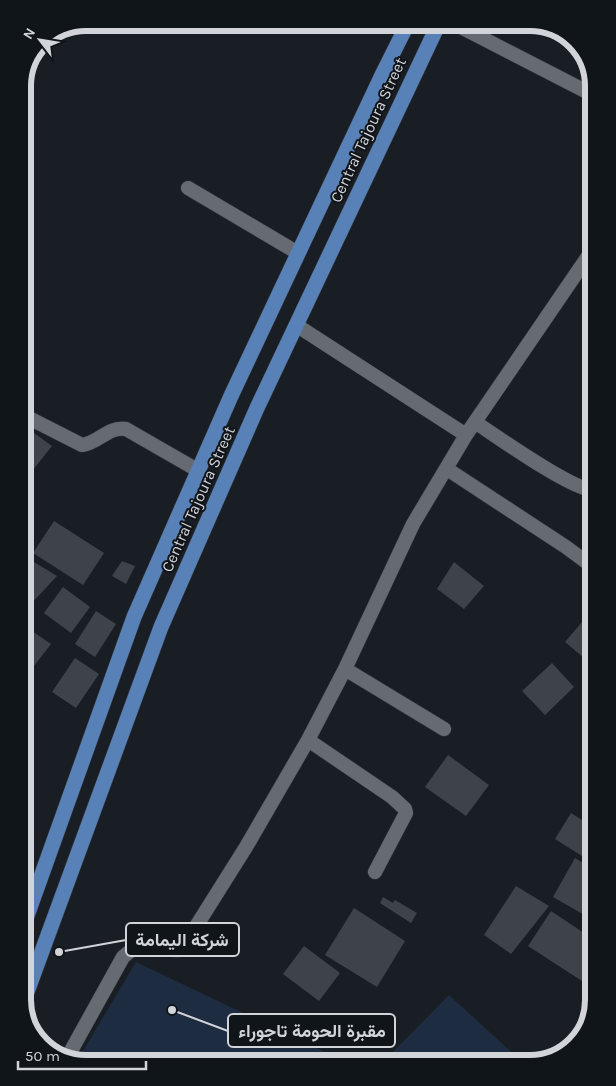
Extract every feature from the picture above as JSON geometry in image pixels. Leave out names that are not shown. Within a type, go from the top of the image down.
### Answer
[{"type":"main road","points":[[31,902],[134,617],[232,396],[404,31]]},
{"type":"main road","name":"Central Tajoura Street","points":[[31,981],[161,628],[257,408],[435,31]]},
{"type":"street","points":[[469,31],[585,90]]},
{"type":"street","points":[[188,188],[298,254]]},
{"type":"street","points":[[69,1052],[123,957],[134,948],[143,945],[178,950],[185,944],[246,847],[308,740],[345,669],[413,524],[466,435],[585,262]]},
{"type":"street","points":[[296,325],[466,435]]},
{"type":"street","points":[[31,419],[68,440],[82,445],[88,445],[113,429],[126,429],[199,471]]},
{"type":"street","points":[[475,422],[555,473],[585,488]]},
{"type":"street","points":[[447,469],[585,561]]},
{"type":"street","points":[[345,669],[444,730]]},
{"type":"street","points":[[308,740],[392,797],[405,809],[406,813],[375,872]]},
{"type":"shaded area","points":[[136,962],[331,1055],[83,1055],[81,1055]]},
{"type":"shaded area","points":[[449,995],[515,1055],[390,1055]]},
{"type":"building","points":[[31,431],[52,446],[31,472]]},
{"type":"building","points":[[54,521],[104,553],[83,585],[33,553]]},
{"type":"building","points":[[31,560],[57,576],[31,604]]},
{"type":"building","points":[[122,561],[135,566],[126,584],[112,576]]},
{"type":"building","points":[[454,562],[484,586],[464,609],[437,589]]},
{"type":"building","points":[[63,587],[90,607],[71,633],[44,613]]},
{"type":"building","points":[[96,611],[116,624],[95,657],[75,644]]},
{"type":"building","points":[[585,618],[585,659],[565,642]]},
{"type":"building","points":[[31,630],[51,644],[34,666],[31,664]]},
{"type":"building","points":[[75,658],[99,674],[76,708],[52,692]]},
{"type":"building","points":[[552,663],[574,687],[545,715],[522,691]]},
{"type":"building","points":[[448,755],[489,785],[466,816],[425,787]]},
{"type":"building","points":[[571,813],[585,822],[585,858],[555,839]]},
{"type":"building","points":[[575,858],[585,864],[585,915],[553,897]]},
{"type":"building","points":[[516,886],[549,906],[511,954],[484,935]]},
{"type":"building","points":[[383,897],[393,903],[395,900],[417,913],[411,923],[380,903]]},
{"type":"building","points":[[354,908],[405,941],[377,987],[325,955]]},
{"type":"building","points":[[551,911],[585,934],[585,976],[582,981],[528,946]]},
{"type":"building","points":[[304,946],[340,973],[319,1001],[283,974]]},
{"type":"place","name":"شركة اليمامة","points":[[59,952]]},
{"type":"place","name":"مقبرة الحومة تاجوراء","points":[[172,1010]]}]
